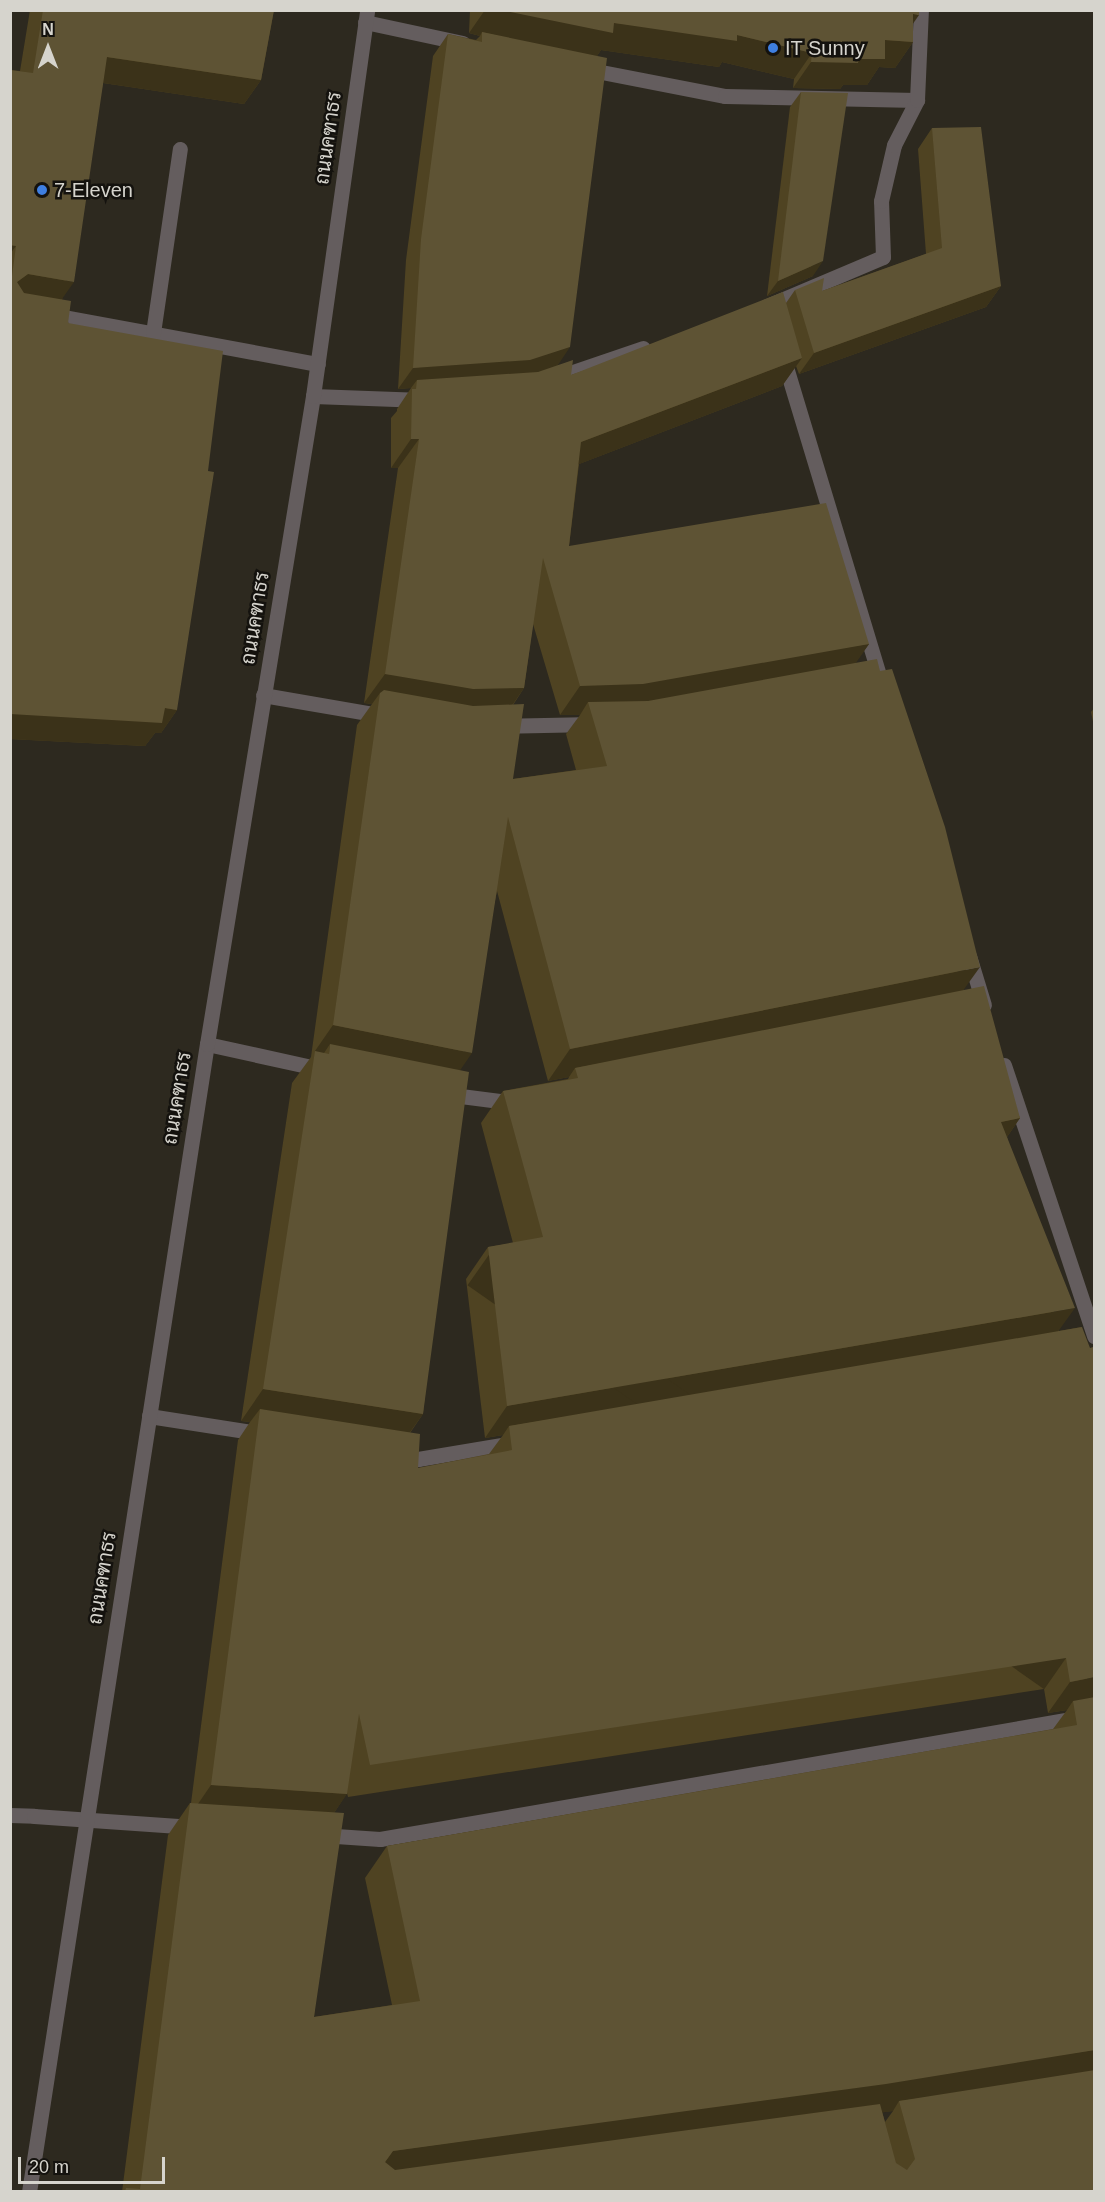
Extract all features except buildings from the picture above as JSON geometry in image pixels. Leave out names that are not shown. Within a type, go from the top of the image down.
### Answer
[{"type":"street","points":[[746,313],[770,311],[883,257],[881,201],[894,145],[917,100],[921,10]]},
{"type":"street","points":[[366,16],[481,47]]},
{"type":"street","name":"ถนนคฑาธร","points":[[29,2192],[207,1044],[318,364],[366,16]]},
{"type":"street","points":[[574,67],[725,96],[917,100]]},
{"type":"street","points":[[153,333],[180,149]]},
{"type":"street","points":[[10,307],[318,364]]},
{"type":"street","points":[[778,340],[874,678],[887,700]]},
{"type":"street","points":[[539,383],[659,342]]},
{"type":"street","points":[[313,396],[436,399]]},
{"type":"street","points":[[263,695],[397,718]]},
{"type":"street","points":[[488,727],[612,723]]},
{"type":"street","points":[[962,936],[979,1005],[992,1026]]},
{"type":"street","points":[[207,1044],[345,1074]]},
{"type":"street","points":[[999,1048],[1091,1341]]},
{"type":"street","points":[[425,1091],[500,1101],[535,1094]]},
{"type":"street","points":[[149,1416],[278,1437]]},
{"type":"street","points":[[383,1453],[418,1459],[535,1439]]},
{"type":"street","points":[[309,1834],[380,1839],[1095,1715]]},
{"type":"street","points":[[10,1815],[215,1829]]},
{"type":"place","name":"IT Sunny","points":[[773,48]]},
{"type":"place","name":"7-Eleven","points":[[42,190]]}]
